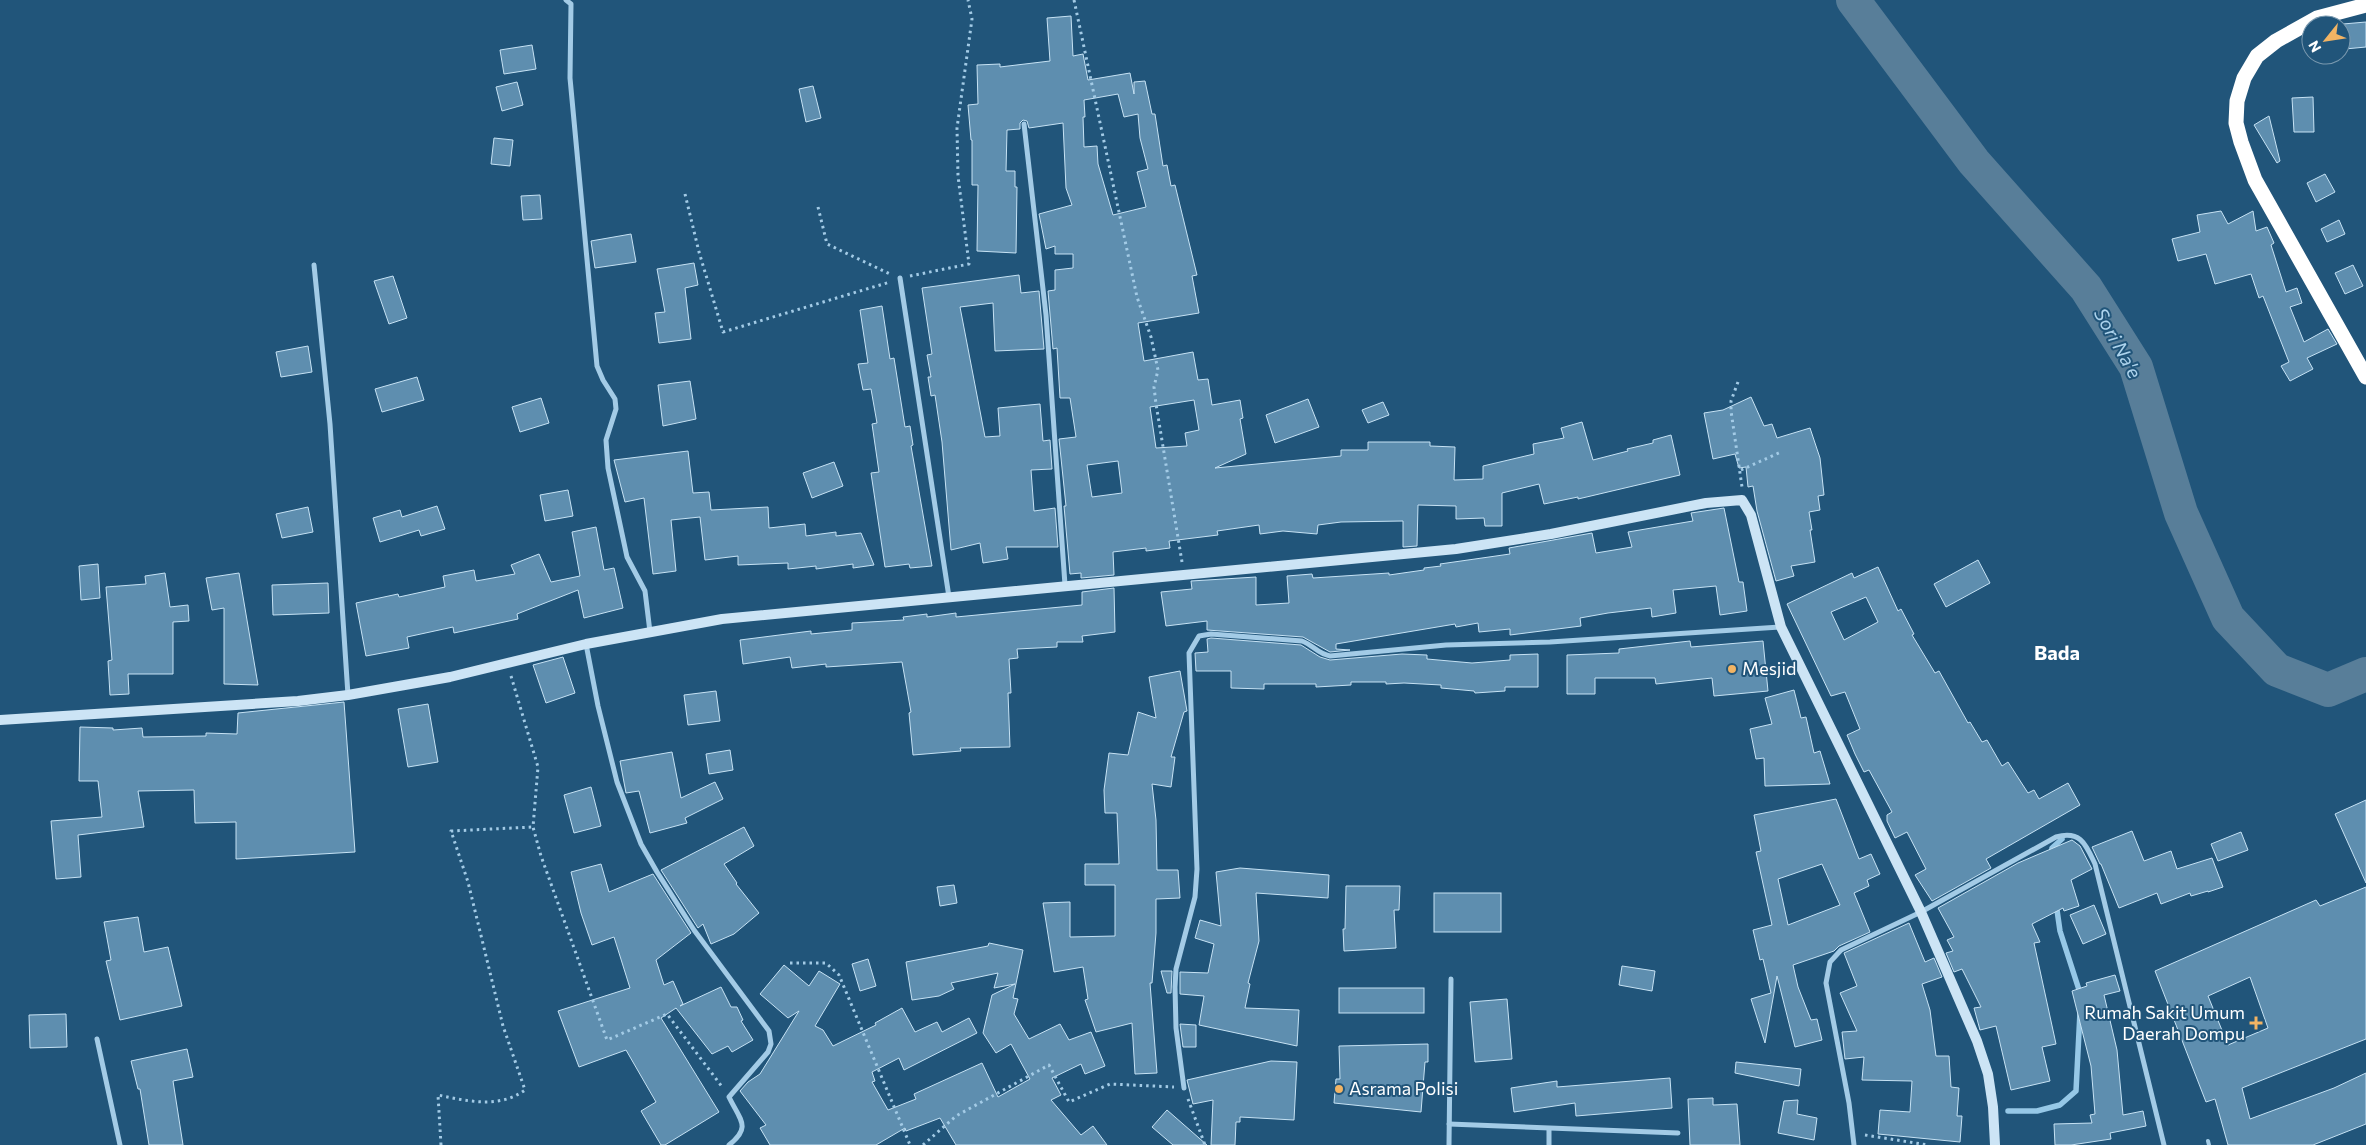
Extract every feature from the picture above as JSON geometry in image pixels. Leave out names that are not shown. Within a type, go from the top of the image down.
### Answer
[{"type":"highway","points":[[2366,5],[2317,18],[2276,41],[2256,56],[2244,78],[2237,101],[2236,116],[2240,142],[2255,180],[2366,377]]},
{"type":"main road","points":[[0,720],[298,701],[348,695],[450,677],[586,644],[722,619],[1456,549],[1551,534],[1706,503],[1742,500],[1751,515],[1781,627],[1921,912],[1962,1003],[1988,1074],[1993,1107],[1994,1145]]},
{"type":"street","points":[[566,0],[571,4],[570,78],[597,366],[602,380],[615,399],[616,409],[606,440],[608,468],[627,557],[645,591],[650,632]]},
{"type":"street","points":[[1024,124],[1046,315],[1065,585]]},
{"type":"street","points":[[314,265],[330,424],[348,695]]},
{"type":"street","points":[[900,278],[949,597]]},
{"type":"street","points":[[1184,1088],[1176,1028],[1174,986],[1176,970],[1195,896],[1197,869],[1189,653],[1199,636],[1211,634],[1302,642],[1312,646],[1319,653],[1330,656],[1446,645],[1550,642],[1781,627]]},
{"type":"street","points":[[586,644],[598,706],[617,782],[641,844],[694,930],[769,1031],[771,1044],[768,1052],[729,1097],[740,1118],[743,1131],[741,1136],[729,1145]]},
{"type":"street","points":[[1854,1145],[1849,1103],[1826,983],[1830,962],[1834,955],[1851,944],[1921,912],[2056,837],[2072,835],[2083,841],[2096,864],[2164,1145]]},
{"type":"street","points":[[1448,1145],[1451,979]]},
{"type":"street","points":[[97,1040],[120,1145]]},
{"type":"street","points":[[1449,1124],[1678,1133]]},
{"type":"street","points":[[1549,1129],[1549,1145]]},
{"type":"path","points":[[685,194],[699,252],[723,332],[900,278],[969,264],[958,176],[957,128],[972,19],[968,0]]},
{"type":"path","points":[[1074,0],[1137,297],[1151,337],[1158,370],[1154,387],[1156,404],[1184,575]]},
{"type":"path","points":[[818,207],[827,244],[900,278]]},
{"type":"path","points":[[1738,382],[1731,401],[1731,411],[1740,470],[1742,500]]},
{"type":"path","points":[[1740,470],[1781,452]]},
{"type":"path","points":[[508,662],[538,767],[533,828],[541,856],[607,1040],[667,1014],[729,1097]]},
{"type":"path","points":[[442,1145],[438,1095],[468,1101],[491,1102],[516,1097],[526,1090],[503,1026],[468,882],[451,831],[533,828]]},
{"type":"path","points":[[790,963],[826,963],[839,975],[910,1145]]},
{"type":"path","points":[[923,1145],[956,1116],[1049,1065],[1069,1102],[1110,1084],[1184,1088],[1205,1145]]},
{"type":"path","points":[[1852,1134],[1928,1145]]},
{"type":"building","points":[[1071,16],[1073,56],[1083,54],[1088,80],[1130,73],[1134,94],[1134,82],[1145,81],[1152,114],[1155,114],[1163,166],[1167,165],[1171,186],[1175,185],[1197,275],[1192,276],[1199,313],[1138,323],[1144,361],[1193,352],[1198,380],[1208,379],[1212,405],[1240,400],[1243,418],[1240,419],[1246,454],[1215,468],[1341,456],[1341,450],[1368,450],[1368,442],[1430,442],[1430,446],[1455,447],[1454,480],[1483,479],[1483,466],[1534,454],[1533,444],[1564,438],[1561,428],[1582,422],[1593,460],[1653,443],[1653,440],[1671,435],[1680,475],[1578,499],[1578,497],[1544,504],[1539,484],[1502,493],[1502,526],[1485,526],[1484,518],[1456,519],[1456,506],[1418,505],[1417,546],[1403,547],[1403,521],[1341,522],[1318,525],[1317,534],[1283,531],[1260,534],[1259,525],[1217,531],[1218,535],[1169,541],[1170,548],[1146,551],[1146,548],[1113,552],[1114,575],[1081,578],[1081,573],[1070,574],[1064,506],[1066,506],[1059,439],[1076,437],[1070,398],[1060,398],[1057,348],[1053,349],[1048,291],[1055,290],[1055,270],[1073,268],[1073,254],[1055,254],[1055,246],[1046,249],[1039,214],[1072,205],[1066,188],[1063,123],[1029,128],[1027,121],[1023,120],[1020,123],[1020,129],[1007,130],[1006,171],[1015,171],[1015,187],[1017,187],[1016,253],[977,251],[978,185],[972,185],[972,140],[968,105],[978,104],[977,65],[1000,64],[1000,67],[1050,61],[1047,18]],"holes":[[[1118,94],[1124,117],[1138,114],[1140,138],[1148,169],[1137,172],[1146,207],[1113,215],[1098,164],[1097,146],[1084,147],[1083,117],[1085,117],[1084,100]],[[1194,400],[1199,430],[1185,433],[1187,446],[1156,448],[1150,407]],[[1118,461],[1122,493],[1092,497],[1087,465]]]},
{"type":"building","points":[[2366,22],[2366,47],[2351,48],[2351,23]]},
{"type":"building","points":[[532,45],[536,69],[504,74],[500,50]]},
{"type":"building","points":[[517,82],[523,105],[502,111],[496,87]]},
{"type":"building","points":[[813,86],[821,118],[806,122],[799,89]]},
{"type":"building","points":[[2313,97],[2314,132],[2294,132],[2292,98]]},
{"type":"building","points":[[2269,116],[2280,161],[2277,163],[2254,125]]},
{"type":"building","points":[[494,138],[513,140],[510,166],[491,164]]},
{"type":"building","points":[[2325,174],[2335,192],[2316,202],[2307,183]]},
{"type":"building","points":[[540,195],[542,219],[523,220],[521,196]]},
{"type":"building","points":[[2221,211],[2228,224],[2253,211],[2256,231],[2267,227],[2274,243],[2271,245],[2286,292],[2297,288],[2302,303],[2290,307],[2304,342],[2328,329],[2337,344],[2307,358],[2313,369],[2290,381],[2281,366],[2289,362],[2263,296],[2259,298],[2251,274],[2215,284],[2206,254],[2178,261],[2172,239],[2200,232],[2197,215]]},
{"type":"building","points":[[2339,220],[2345,234],[2327,242],[2321,229]]},
{"type":"building","points":[[631,234],[636,262],[595,268],[591,241]]},
{"type":"building","points":[[694,263],[698,285],[685,288],[691,339],[659,343],[655,313],[665,312],[657,269]]},
{"type":"building","points":[[2353,265],[2363,286],[2345,294],[2335,273]]},
{"type":"building","points":[[1019,275],[1021,293],[1039,291],[1044,349],[995,351],[993,303],[960,307],[985,437],[1000,436],[998,408],[1040,404],[1043,441],[1050,440],[1052,469],[1031,470],[1034,511],[1055,508],[1058,547],[1006,547],[1008,559],[983,563],[980,543],[951,550],[942,442],[935,395],[931,396],[928,377],[931,377],[927,355],[932,354],[922,288]]},
{"type":"building","points":[[393,276],[407,318],[389,324],[374,281]]},
{"type":"building","points":[[882,306],[890,359],[894,358],[905,427],[910,426],[913,445],[911,446],[932,566],[910,568],[909,564],[885,567],[871,473],[879,472],[872,424],[877,423],[871,389],[863,390],[858,364],[868,363],[860,310]]},
{"type":"building","points":[[308,346],[312,372],[281,377],[276,352]]},
{"type":"building","points":[[417,377],[424,400],[382,412],[375,389]]},
{"type":"building","points":[[690,381],[696,419],[663,426],[658,385]]},
{"type":"building","points":[[1751,397],[1764,426],[1772,424],[1777,438],[1810,428],[1820,458],[1824,495],[1818,496],[1820,510],[1809,512],[1815,562],[1791,566],[1794,576],[1776,581],[1757,511],[1753,486],[1748,487],[1746,467],[1739,468],[1735,454],[1713,459],[1704,413],[1723,410]]},
{"type":"building","points":[[541,398],[549,423],[520,432],[512,407]]},
{"type":"building","points":[[1308,399],[1319,427],[1275,443],[1266,415]]},
{"type":"building","points":[[1383,402],[1389,415],[1368,423],[1362,410]]},
{"type":"building","points":[[688,451],[693,493],[709,492],[711,510],[768,507],[769,528],[805,524],[806,536],[836,532],[836,536],[861,533],[874,565],[853,568],[853,564],[816,569],[816,566],[788,569],[788,563],[738,565],[738,556],[705,560],[700,517],[671,520],[676,571],[653,574],[644,498],[625,502],[614,460]]},
{"type":"building","points":[[834,462],[843,486],[812,498],[803,473]]},
{"type":"building","points":[[568,490],[573,516],[545,521],[540,495]]},
{"type":"building","points":[[437,506],[445,529],[421,536],[419,530],[380,542],[373,518],[400,510],[402,517]]},
{"type":"building","points":[[308,507],[313,532],[282,538],[276,514]]},
{"type":"building","points":[[1724,508],[1739,582],[1743,582],[1747,611],[1720,615],[1716,586],[1673,590],[1676,613],[1652,617],[1651,608],[1608,613],[1580,618],[1581,626],[1510,635],[1510,629],[1479,632],[1478,623],[1456,627],[1455,624],[1336,644],[1336,649],[1350,650],[1330,652],[1303,637],[1207,630],[1207,621],[1166,626],[1161,592],[1192,589],[1191,581],[1256,577],[1256,605],[1289,603],[1287,576],[1312,574],[1313,578],[1389,573],[1389,575],[1424,570],[1424,568],[1441,566],[1440,564],[1510,554],[1509,548],[1592,533],[1596,553],[1632,547],[1628,532],[1693,521],[1691,513]]},
{"type":"building","points":[[596,527],[604,570],[614,568],[623,608],[584,618],[578,590],[517,614],[518,619],[454,633],[453,627],[407,637],[409,648],[366,656],[356,603],[398,594],[399,597],[445,587],[443,576],[474,570],[476,581],[515,574],[511,565],[539,554],[551,582],[580,576],[572,532]]},
{"type":"building","points":[[1978,560],[1990,583],[1946,607],[1934,584]]},
{"type":"building","points":[[98,564],[100,598],[81,600],[79,566]]},
{"type":"building","points":[[1878,567],[1898,611],[1901,609],[1914,634],[1912,635],[1935,673],[1939,671],[1968,723],[1970,722],[1982,742],[1987,740],[2002,766],[2008,762],[2028,793],[2034,790],[2039,799],[2068,783],[2080,805],[1986,859],[1991,868],[1932,901],[1915,875],[1926,869],[1907,832],[1895,838],[1887,821],[1887,815],[1892,812],[1869,770],[1864,772],[1847,735],[1860,729],[1845,692],[1831,696],[1787,604],[1852,573],[1854,578]],"holes":[[[1866,597],[1878,622],[1844,640],[1831,612]]]},
{"type":"building","points":[[165,573],[170,607],[188,605],[189,621],[173,622],[173,674],[128,674],[129,694],[110,695],[108,661],[112,660],[106,587],[146,584],[145,576]]},
{"type":"building","points":[[239,573],[258,685],[224,684],[224,608],[212,610],[206,578]]},
{"type":"building","points":[[328,583],[329,613],[273,615],[272,585]]},
{"type":"building","points":[[1114,588],[1115,632],[1082,636],[1083,642],[1057,642],[1057,647],[1017,649],[1018,658],[1009,659],[1011,693],[1008,693],[1010,747],[960,748],[961,751],[913,755],[909,713],[911,712],[902,662],[826,667],[826,664],[792,668],[790,657],[743,664],[740,640],[811,631],[811,634],[852,630],[852,623],[904,620],[903,617],[927,614],[927,617],[956,613],[956,617],[1082,605],[1082,592]]},
{"type":"building","points":[[1207,639],[1301,645],[1320,657],[1330,660],[1402,654],[1427,655],[1427,659],[1472,663],[1510,660],[1510,655],[1538,654],[1538,687],[1505,687],[1505,691],[1475,693],[1474,691],[1441,688],[1441,685],[1386,684],[1386,682],[1351,682],[1351,685],[1316,687],[1316,684],[1264,684],[1264,689],[1231,688],[1231,671],[1196,671],[1195,653],[1208,652]]},
{"type":"building","points":[[1690,641],[1691,647],[1763,641],[1768,691],[1714,696],[1712,678],[1656,684],[1655,678],[1595,678],[1595,694],[1567,694],[1567,655],[1619,653],[1619,649]]},
{"type":"building","points":[[563,657],[575,693],[546,703],[533,665]]},
{"type":"building","points":[[1180,671],[1187,711],[1184,712],[1171,757],[1175,757],[1171,787],[1152,784],[1156,820],[1157,870],[1178,870],[1180,898],[1156,899],[1156,933],[1152,983],[1150,983],[1157,1073],[1135,1074],[1132,1023],[1096,1032],[1085,1000],[1088,999],[1083,967],[1054,972],[1043,903],[1070,902],[1070,937],[1115,936],[1115,885],[1085,885],[1085,864],[1119,864],[1117,813],[1105,813],[1104,790],[1109,753],[1128,755],[1138,712],[1156,718],[1149,677]]},
{"type":"building","points":[[1794,690],[1801,718],[1806,717],[1814,753],[1820,751],[1830,784],[1765,786],[1764,758],[1756,759],[1750,729],[1772,724],[1765,698]]},
{"type":"building","points":[[716,691],[720,721],[688,725],[684,695]]},
{"type":"building","points":[[344,702],[355,852],[236,859],[236,822],[195,823],[194,790],[138,791],[144,827],[78,835],[81,877],[56,879],[51,821],[102,817],[98,781],[79,781],[80,727],[113,728],[113,730],[142,728],[143,737],[206,736],[206,733],[237,734],[238,713]]},
{"type":"building","points":[[428,704],[438,762],[408,767],[398,709]]},
{"type":"building","points":[[730,750],[733,770],[709,774],[706,754]]},
{"type":"building","points":[[672,752],[681,798],[715,782],[723,799],[685,818],[687,823],[650,833],[639,791],[626,793],[620,761]]},
{"type":"building","points":[[591,787],[601,826],[574,833],[564,795]]},
{"type":"building","points":[[1836,799],[1859,859],[1871,854],[1880,874],[1867,880],[1869,886],[1854,893],[1870,932],[1839,946],[1834,951],[1793,965],[1798,987],[1811,1020],[1817,1019],[1822,1040],[1795,1047],[1777,976],[1765,1043],[1751,999],[1771,993],[1763,959],[1760,960],[1753,930],[1772,925],[1756,852],[1761,851],[1754,815]],"holes":[[[1822,864],[1840,905],[1788,925],[1778,879]]]},
{"type":"building","points":[[2366,800],[2366,883],[2335,814]]},
{"type":"building","points":[[744,827],[754,846],[724,864],[736,884],[759,913],[734,934],[711,944],[703,924],[698,928],[661,870]]},
{"type":"building","points":[[2132,831],[2144,861],[2171,851],[2177,869],[2212,858],[2223,887],[2191,896],[2190,893],[2161,904],[2157,893],[2119,908],[2092,847]]},
{"type":"building","points":[[2241,832],[2248,850],[2218,861],[2211,844]]},
{"type":"building","points":[[2072,840],[2080,846],[2092,869],[2071,880],[2079,906],[2064,911],[2063,908],[2032,924],[2040,942],[2034,943],[2056,1044],[2042,1047],[2050,1081],[2011,1090],[1996,1026],[1980,1030],[1974,1008],[1981,1007],[1962,969],[1954,972],[1946,953],[1953,951],[1947,940],[1954,937],[1938,908],[2018,863]]},
{"type":"building","points":[[601,864],[609,892],[653,874],[691,933],[656,960],[664,985],[673,981],[683,1004],[680,1006],[721,987],[731,1007],[737,1007],[743,1020],[741,1021],[753,1040],[732,1052],[728,1046],[712,1054],[676,1008],[661,1018],[719,1112],[665,1145],[661,1145],[641,1111],[656,1102],[626,1050],[579,1067],[558,1011],[630,988],[614,937],[592,945],[581,913],[571,872]]},
{"type":"building","points":[[1240,868],[1329,875],[1328,898],[1256,893],[1259,941],[1248,983],[1250,984],[1245,1008],[1299,1010],[1297,1046],[1199,1025],[1204,996],[1180,994],[1180,972],[1208,973],[1214,944],[1195,938],[1200,920],[1221,926],[1216,872]]},
{"type":"building","points":[[954,885],[957,903],[940,906],[937,887]]},
{"type":"building","points":[[1346,886],[1400,886],[1399,910],[1394,910],[1396,948],[1344,951],[1343,929],[1345,929]]},
{"type":"building","points":[[2366,887],[2366,1039],[2242,1088],[2250,1119],[2334,1088],[2366,1073],[2366,1124],[2313,1145],[2228,1145],[2215,1099],[2206,1102],[2155,971],[2316,900],[2320,906]],"holes":[[[2250,977],[2268,1028],[2228,1045],[2208,996]]]},
{"type":"building","points":[[1434,893],[1501,893],[1501,932],[1434,932]]},
{"type":"building","points":[[2094,905],[2106,934],[2083,944],[2070,915]]},
{"type":"building","points":[[138,917],[144,952],[168,947],[182,1006],[120,1020],[106,961],[111,960],[104,922]]},
{"type":"building","points":[[1909,923],[1925,962],[1934,958],[1942,977],[1922,984],[1930,1010],[1936,1056],[1949,1056],[1951,1087],[1959,1088],[1957,1116],[1962,1116],[1960,1142],[1878,1134],[1880,1110],[1910,1112],[1912,1081],[1862,1080],[1864,1057],[1845,1059],[1842,1032],[1857,1031],[1840,993],[1857,986],[1844,953]]},
{"type":"building","points":[[989,943],[1023,950],[1013,998],[1018,999],[1014,1014],[1029,1039],[1060,1024],[1069,1040],[1091,1032],[1105,1066],[1085,1074],[1081,1064],[1052,1078],[1061,1095],[1051,1100],[1081,1135],[1093,1126],[1107,1145],[956,1145],[940,1118],[906,1131],[905,1128],[876,1145],[770,1145],[760,1128],[766,1125],[740,1091],[748,1082],[760,1074],[799,1011],[788,1018],[760,994],[784,965],[809,986],[819,971],[840,984],[815,1026],[823,1030],[833,1046],[876,1025],[875,1023],[902,1008],[915,1032],[937,1022],[942,1032],[969,1018],[977,1033],[904,1070],[899,1058],[872,1072],[875,1081],[872,1082],[888,1110],[916,1099],[914,1094],[982,1063],[998,1097],[1030,1079],[1011,1044],[996,1053],[983,1033],[992,995],[1015,984],[994,988],[998,973],[951,983],[954,989],[939,996],[912,1000],[906,962],[988,946]]},
{"type":"building","points":[[868,959],[876,986],[860,991],[852,964]]},
{"type":"building","points":[[1622,966],[1655,971],[1652,991],[1619,985]]},
{"type":"building","points":[[1161,971],[1172,971],[1171,993],[1167,993]]},
{"type":"building","points":[[2115,975],[2120,991],[2104,995],[2117,1050],[2123,1115],[2143,1111],[2146,1126],[2110,1133],[2111,1139],[2071,1145],[2055,1145],[2054,1124],[2092,1123],[2090,1115],[2095,1114],[2091,1066],[2072,991],[2087,986],[2086,983]]},
{"type":"building","points":[[1339,988],[1424,988],[1424,1013],[1339,1013]]},
{"type":"building","points":[[1507,999],[1512,1059],[1475,1062],[1470,1002]]},
{"type":"building","points":[[66,1014],[67,1047],[30,1048],[29,1015]]},
{"type":"building","points":[[1180,1024],[1196,1025],[1196,1047],[1183,1047]]},
{"type":"building","points":[[1428,1044],[1428,1062],[1425,1062],[1421,1112],[1334,1103],[1336,1079],[1340,1079],[1339,1046]]},
{"type":"building","points":[[187,1049],[193,1077],[173,1081],[183,1145],[149,1145],[140,1089],[138,1089],[131,1061]]},
{"type":"building","points":[[1271,1061],[1297,1062],[1294,1120],[1240,1117],[1240,1122],[1236,1122],[1235,1145],[1211,1145],[1213,1100],[1193,1104],[1187,1080]]},
{"type":"building","points":[[1736,1062],[1801,1069],[1799,1086],[1735,1073]]},
{"type":"building","points":[[1670,1078],[1672,1108],[1576,1116],[1575,1103],[1514,1112],[1511,1088],[1557,1081],[1557,1087]]},
{"type":"building","points":[[1713,1098],[1713,1105],[1737,1104],[1740,1145],[1690,1145],[1688,1099]]},
{"type":"building","points":[[1798,1100],[1797,1114],[1817,1118],[1814,1140],[1778,1133],[1784,1101]]},
{"type":"building","points":[[1167,1110],[1207,1145],[1173,1145],[1152,1127]]},
{"type":"waterway","name":"Sori Na'e","points":[[1853,0],[1974,162],[2086,288],[2136,367],[2181,513],[2228,618],[2277,670],[2328,690],[2366,674]]},
{"type":"waterway","points":[[2051,855],[2052,848],[2062,839]]},
{"type":"waterway","points":[[2056,903],[2060,931],[2081,996]]},
{"type":"waterway","points":[[2008,1111],[2037,1111],[2060,1105],[2076,1091],[2080,1012]]},
{"type":"place","name":"Mesjid","points":[[1732,669]]},
{"type":"place","name":"Rumah Sakit Umum Daerah Dompu","points":[[2256,1023]]},
{"type":"place","name":"Asrama Polisi","points":[[1339,1089]]},
{"type":"district","name":"Bada","points":[[2057,653]]}]
